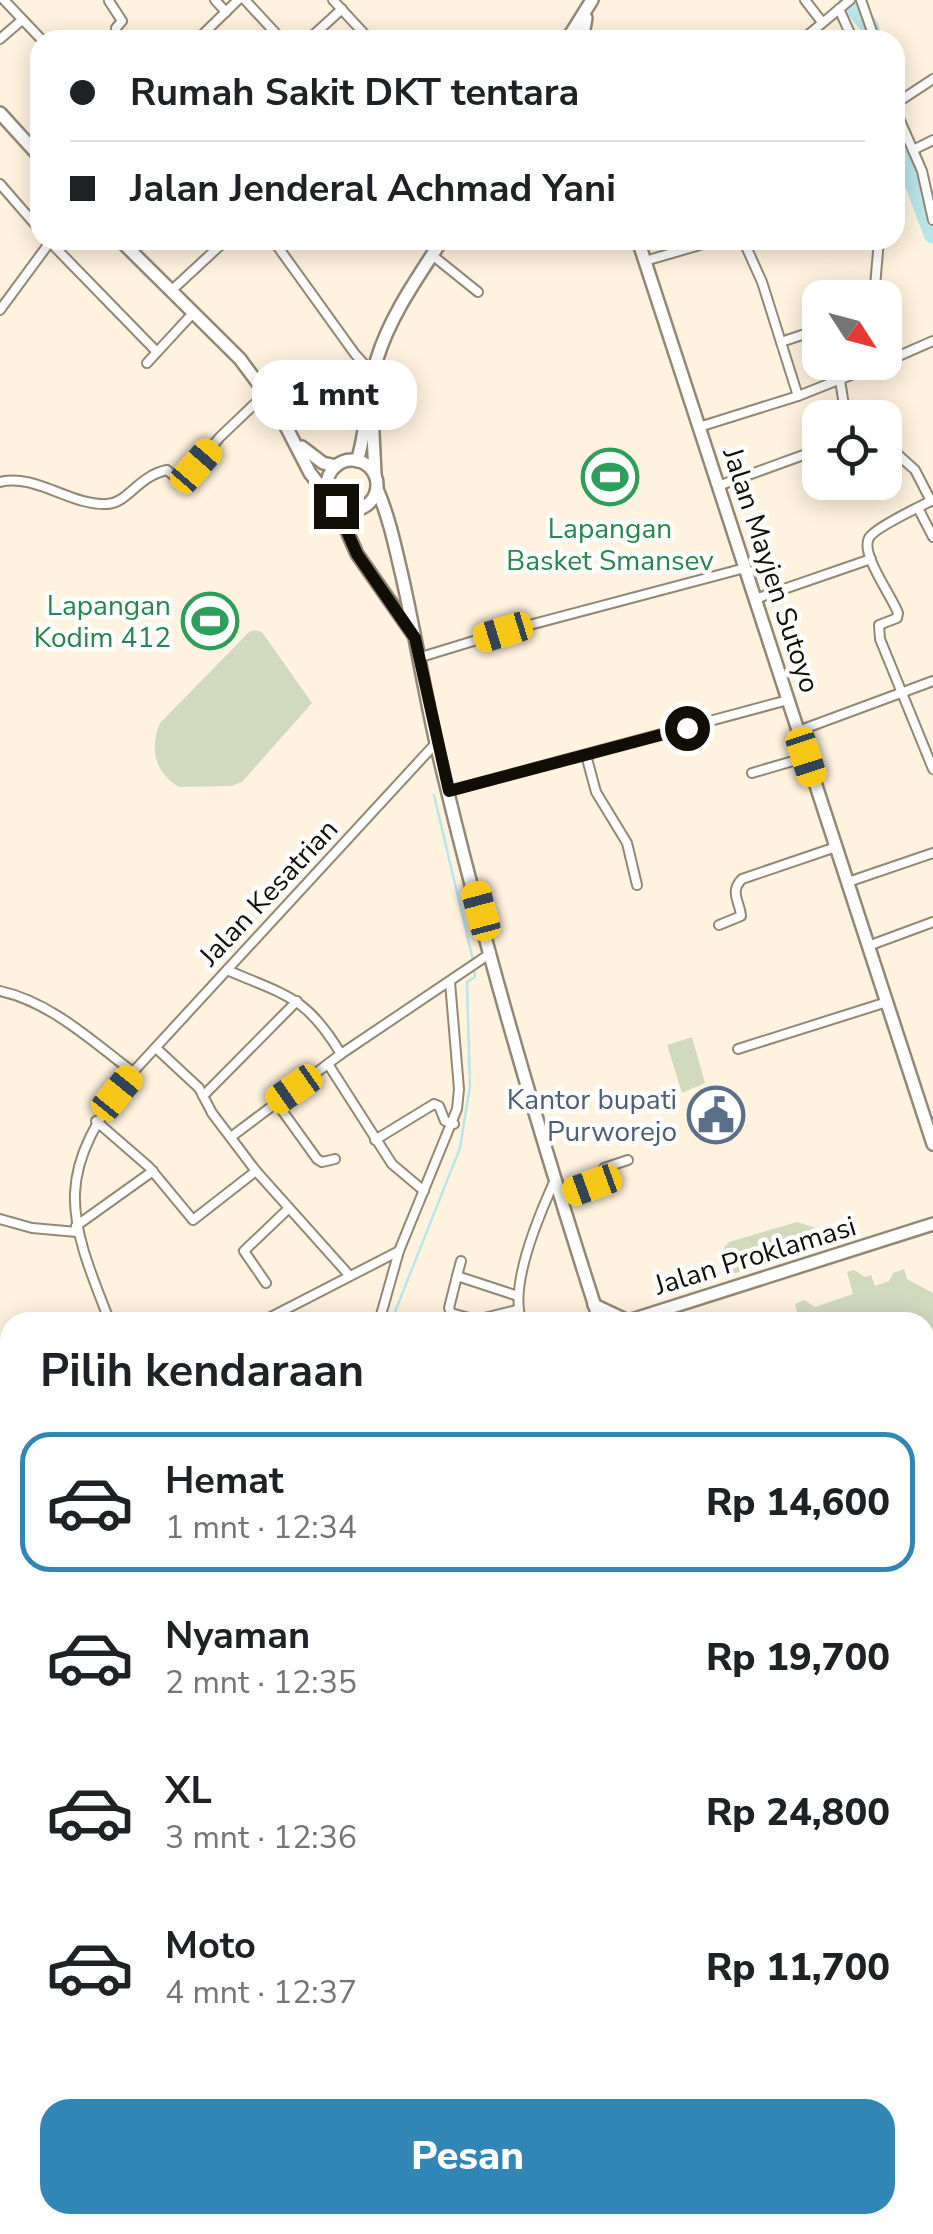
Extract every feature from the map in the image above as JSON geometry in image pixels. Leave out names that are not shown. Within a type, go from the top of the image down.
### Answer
[{"type":"main road","points":[[572,30],[592,0]]},
{"type":"main road","points":[[584,30],[592,0]]},
{"type":"main road","points":[[0,112],[30,146]]},
{"type":"main road","points":[[130,250],[240,359],[296,441],[310,473],[333,502],[344,510],[362,509],[377,489]]},
{"type":"main road","points":[[357,460],[373,374],[390,326],[435,250]]},
{"type":"main road","name":"Jalan Mayjen Sutoyo","points":[[641,250],[933,1144]]},
{"type":"main road","points":[[370,389],[377,489],[388,519],[421,657],[436,743],[487,956],[596,1312]]},
{"type":"main road","points":[[296,441],[323,464],[336,466],[357,460]]},
{"type":"main road","points":[[357,460],[375,475]]},
{"type":"main road","points":[[336,466],[327,480],[333,502],[357,554],[415,638]]},
{"type":"main road","name":"Jalan Proklamasi","points":[[660,1312],[933,1224]]},
{"type":"main road","points":[[918,1230],[933,1238]]},
{"type":"main road","name":"Jalan Proklamasi","points":[[594,1305],[608,1312]]},
{"type":"street","points":[[4,0],[32,30]]},
{"type":"street","points":[[109,0],[122,20],[116,28]]},
{"type":"street","points":[[215,0],[226,12]]},
{"type":"street","points":[[208,30],[242,0],[272,30]]},
{"type":"street","points":[[333,0],[361,30]]},
{"type":"street","points":[[805,0],[822,22]]},
{"type":"street","points":[[860,0],[871,30]]},
{"type":"street","points":[[813,30],[845,4],[851,30]]},
{"type":"street","points":[[319,30],[342,9]]},
{"type":"street","points":[[0,39],[22,20]]},
{"type":"street","points":[[905,100],[932,82]]},
{"type":"street","points":[[905,131],[922,170],[933,220]]},
{"type":"street","points":[[913,150],[933,140]]},
{"type":"street","points":[[0,184],[30,218]]},
{"type":"street","points":[[0,310],[43,250]]},
{"type":"street","points":[[58,250],[157,352]]},
{"type":"street","points":[[172,290],[215,250]]},
{"type":"street","points":[[280,250],[373,374]]},
{"type":"street","points":[[644,261],[682,250]]},
{"type":"street","points":[[751,250],[798,396]]},
{"type":"street","points":[[876,280],[878,250]]},
{"type":"street","points":[[432,255],[478,292]]},
{"type":"street","points":[[147,363],[194,312]]},
{"type":"street","points":[[781,342],[802,335]]},
{"type":"street","points":[[902,355],[933,342]]},
{"type":"street","points":[[699,427],[840,380],[843,400]]},
{"type":"street","points":[[0,482],[20,482],[112,504],[122,500],[142,479],[161,471],[167,470],[181,482],[265,394]]},
{"type":"street","points":[[718,486],[802,456]]},
{"type":"street","points":[[902,458],[915,470],[932,501],[871,535],[868,545],[871,560],[898,613],[897,618],[878,627],[933,769]]},
{"type":"street","points":[[918,508],[933,537]]},
{"type":"street","points":[[755,599],[871,560]]},
{"type":"street","points":[[421,657],[745,568]]},
{"type":"street","points":[[798,732],[933,681]]},
{"type":"street","points":[[449,791],[788,700]]},
{"type":"street","name":"Jalan Kesatrian","points":[[76,1229],[76,1182],[96,1120],[133,1072],[436,743]]},
{"type":"street","points":[[586,755],[596,792],[627,843],[636,884]]},
{"type":"street","points":[[752,772],[806,757]]},
{"type":"street","points":[[719,926],[741,916],[734,897],[742,879],[836,846]]},
{"type":"street","points":[[848,882],[933,853]]},
{"type":"street","points":[[868,946],[933,922]]},
{"type":"street","points":[[230,1138],[341,1054],[487,956]]},
{"type":"street","points":[[227,970],[297,1001],[318,1018],[341,1054]]},
{"type":"street","points":[[381,1312],[398,1251],[454,1124],[459,1089],[450,982]]},
{"type":"street","points":[[0,991],[42,1007],[133,1072]]},
{"type":"street","points":[[204,1096],[297,1001]]},
{"type":"street","points":[[738,1048],[887,1002]]},
{"type":"street","points":[[156,1048],[204,1096],[256,1171],[349,1275]]},
{"type":"street","points":[[328,1064],[392,1164],[424,1191]]},
{"type":"street","points":[[276,1102],[317,1160],[335,1159]]},
{"type":"street","points":[[376,1140],[434,1104],[445,1120],[454,1124]]},
{"type":"street","points":[[96,1120],[154,1171],[194,1220],[256,1171]]},
{"type":"street","points":[[560,1197],[595,1183],[604,1168],[628,1160]]},
{"type":"street","points":[[0,1219],[32,1228],[76,1229],[154,1171]]},
{"type":"street","points":[[509,1312],[517,1310],[534,1235],[555,1180]]},
{"type":"street","points":[[266,1283],[244,1250],[290,1208]]},
{"type":"street","points":[[76,1229],[106,1312]]},
{"type":"street","points":[[281,1312],[398,1251]]},
{"type":"street","points":[[451,1312],[461,1261]]},
{"type":"street","points":[[458,1276],[518,1296]]},
{"type":"green space","name":"Lapangan Basket Smansev","points":[[628,458],[636,484],[593,497],[585,471]]},
{"type":"green space","name":"Lapangan Kodim 412","points":[[254,630],[262,632],[312,703],[242,782],[231,786],[179,787],[164,775],[156,759],[160,723]]},
{"type":"green space","points":[[692,1037],[705,1083],[682,1093],[667,1045]]},
{"type":"green space","points":[[797,1222],[816,1228],[824,1247],[725,1276],[722,1250],[729,1242]]},
{"type":"green space","points":[[904,1269],[907,1279],[933,1293],[933,1312],[797,1312],[795,1304],[804,1300],[815,1307],[853,1294],[847,1272],[871,1275],[875,1286],[889,1281],[893,1273]]},
{"type":"waterway","points":[[847,0],[871,30]]},
{"type":"waterway","points":[[905,161],[933,235]]},
{"type":"waterway","points":[[434,795],[473,960]]},
{"type":"waterway","points":[[395,1312],[460,1148],[470,1086],[467,982],[475,977],[474,968]]},
{"type":"place","name":"Lapangan Basket Smansev","points":[[610,477]]},
{"type":"place","name":"Lapangan Kodim 412","points":[[210,621]]},
{"type":"place","name":"Kantor bupati Purworejo","points":[[716,1115]]},
{"type":"route","points":[[336,506],[357,554],[415,638],[449,791],[687,728]]}]
